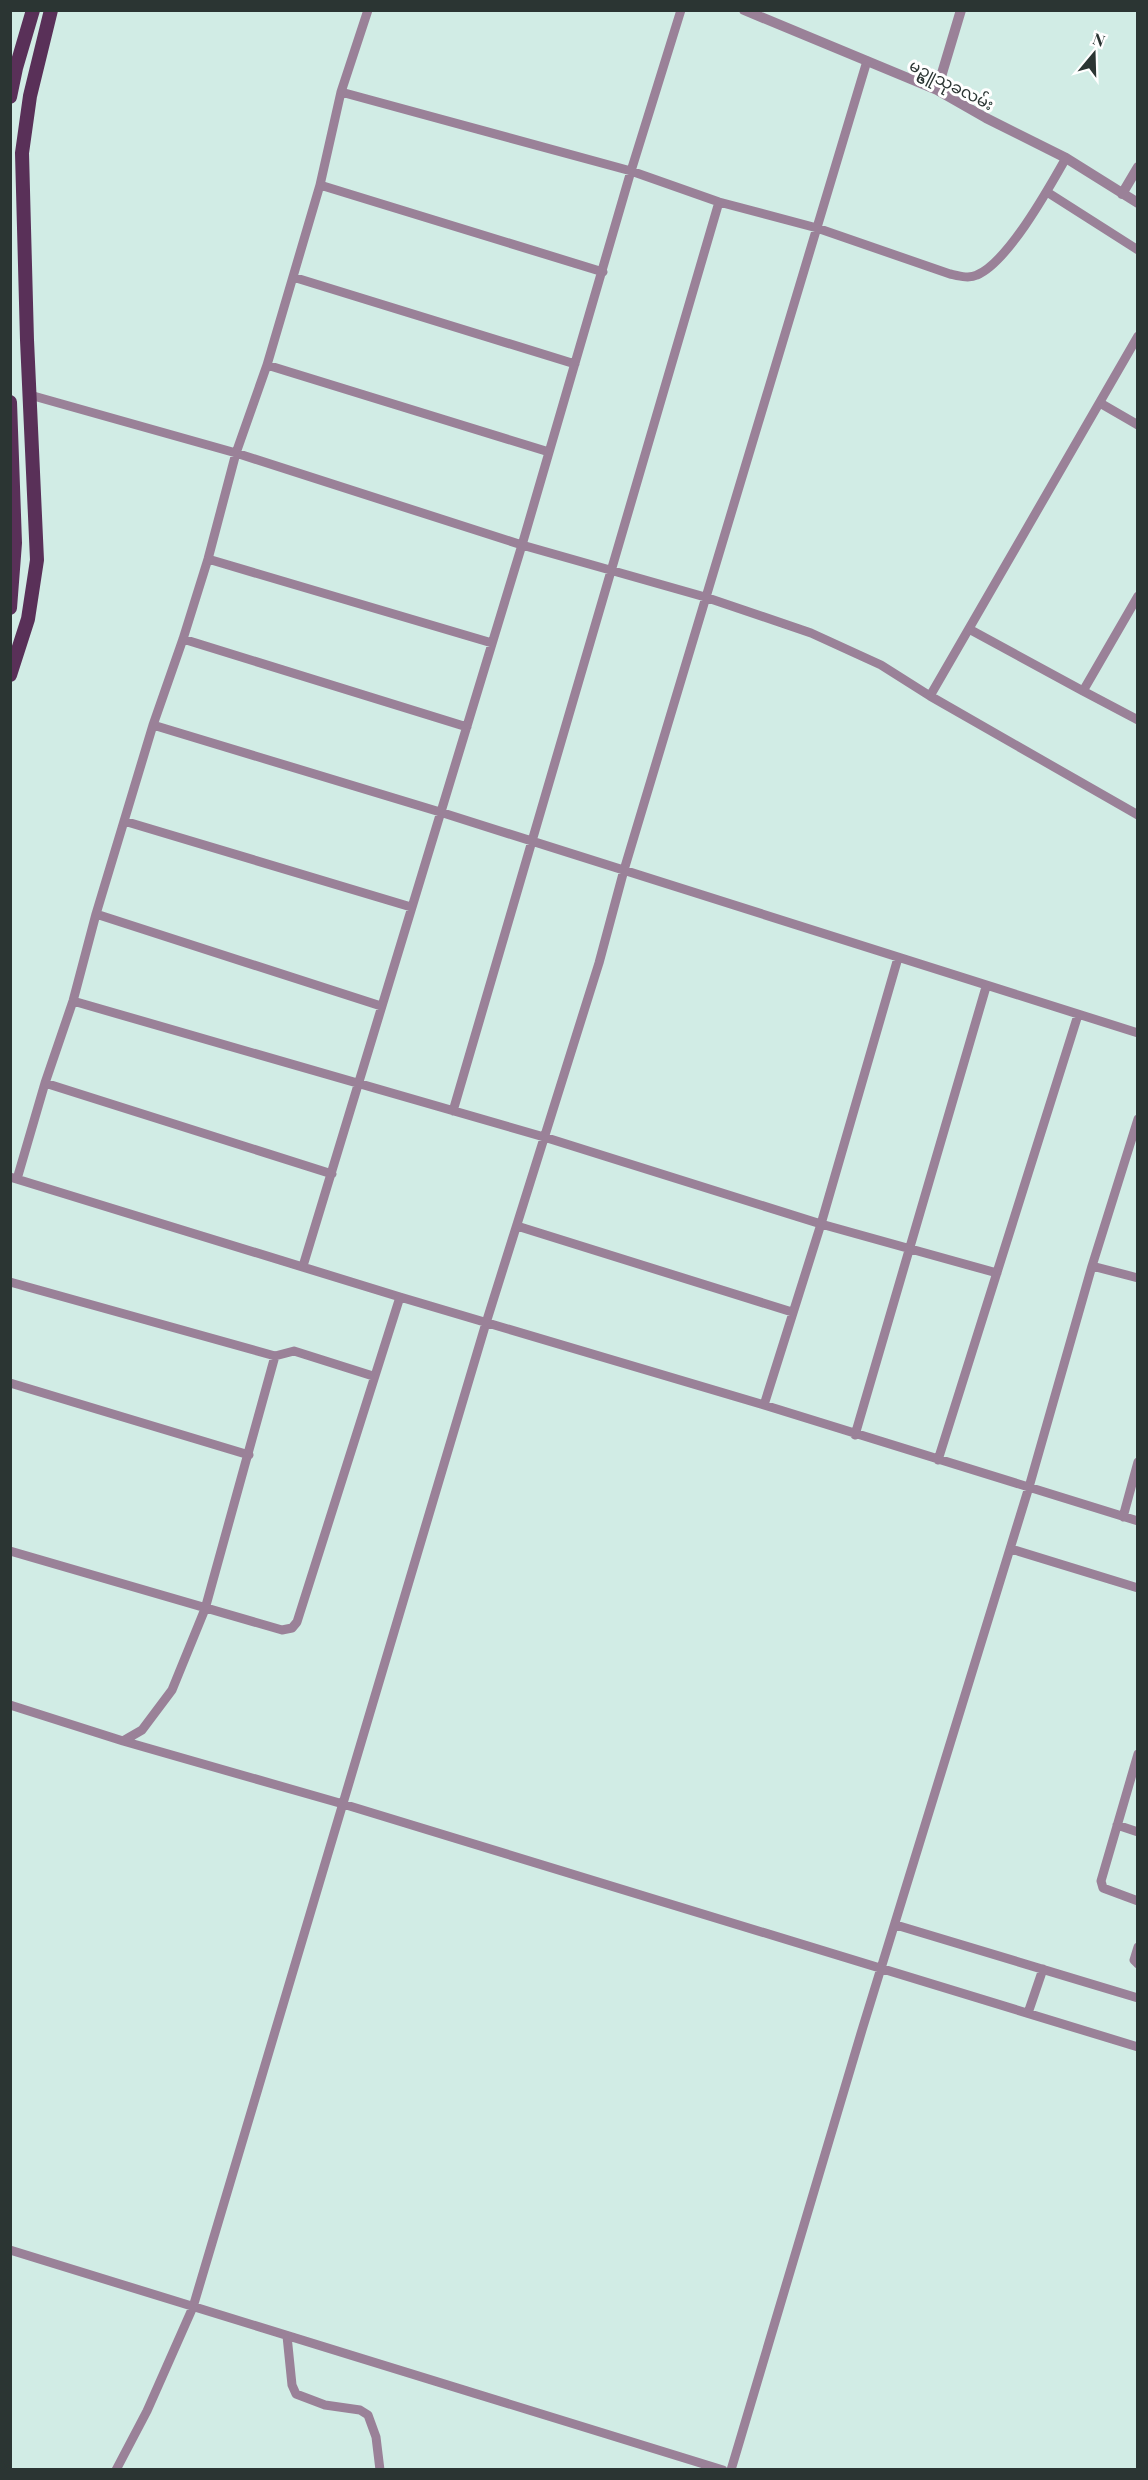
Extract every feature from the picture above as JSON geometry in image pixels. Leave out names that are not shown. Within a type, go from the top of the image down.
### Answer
[{"type":"main road","points":[[10,97],[33,10]]},
{"type":"main road","points":[[10,675],[28,619],[37,560],[22,153],[30,96],[51,10]]},
{"type":"main road","points":[[10,402],[15,543],[10,608]]},
{"type":"street","points":[[368,10],[341,92],[320,185],[267,365],[236,453],[208,559],[153,725],[96,914],[73,1001],[14,1178],[400,1297],[764,1405],[1137,1521]]},
{"type":"street","points":[[303,1266],[522,545],[631,171],[681,10]]},
{"type":"street","name":"မဥ္ဇူသုခလမ်း","points":[[744,10],[937,90],[986,118],[1066,158],[1137,203]]},
{"type":"street","points":[[937,90],[962,10]]},
{"type":"street","points":[[116,2469],[147,2411],[193,2307],[486,1323],[599,963],[624,870],[705,597],[867,61]]},
{"type":"street","points":[[341,92],[631,171],[719,202],[817,228],[950,274],[976,276],[995,262],[1008,248],[1047,192],[1066,158]]},
{"type":"street","points":[[1122,194],[1137,167]]},
{"type":"street","points":[[320,185],[603,272]]},
{"type":"street","points":[[1047,192],[1137,250]]},
{"type":"street","points":[[453,1111],[719,202]]},
{"type":"street","points":[[293,277],[574,364]]},
{"type":"street","points":[[930,696],[1137,336]]},
{"type":"street","points":[[267,365],[549,452]]},
{"type":"street","points":[[30,394],[236,453],[522,545],[705,597],[811,633],[881,665],[930,696],[1137,815]]},
{"type":"street","points":[[1100,403],[1137,425]]},
{"type":"street","points":[[208,559],[492,643]]},
{"type":"street","points":[[1083,691],[1137,596]]},
{"type":"street","points":[[969,629],[1137,720]]},
{"type":"street","points":[[183,639],[467,727]]},
{"type":"street","points":[[153,725],[533,841],[986,987],[1137,1033]]},
{"type":"street","points":[[124,821],[411,907]]},
{"type":"street","points":[[96,914],[381,1006]]},
{"type":"street","points":[[764,1405],[821,1224],[898,958]]},
{"type":"street","points":[[855,1435],[911,1250],[986,987]]},
{"type":"street","points":[[73,1001],[544,1137],[821,1224],[997,1273]]},
{"type":"street","points":[[938,1460],[1078,1015]]},
{"type":"street","points":[[45,1083],[332,1174]]},
{"type":"street","points":[[730,2469],[1011,1549],[1092,1266],[1137,1119]]},
{"type":"street","points":[[517,1226],[792,1312]]},
{"type":"street","points":[[1092,1266],[1137,1278]]},
{"type":"street","points":[[10,1282],[276,1356],[294,1351],[373,1376]]},
{"type":"street","points":[[10,1551],[205,1609],[282,1630],[292,1628],[297,1622],[373,1376],[400,1297]]},
{"type":"street","points":[[123,1741],[142,1730],[172,1690],[205,1609],[276,1356]]},
{"type":"street","points":[[10,1383],[249,1455]]},
{"type":"street","points":[[1123,1517],[1137,1462]]},
{"type":"street","points":[[1011,1549],[1137,1588]]},
{"type":"street","points":[[10,1705],[1137,2047]]},
{"type":"street","points":[[1137,1754],[1136,1765],[1101,1885],[1112,1892],[1137,1901]]},
{"type":"street","points":[[1117,1825],[1137,1832]]},
{"type":"street","points":[[896,1925],[1137,1998]]},
{"type":"street","points":[[1137,1947],[1134,1960],[1137,1964]]},
{"type":"street","points":[[1028,2013],[1043,1969]]},
{"type":"street","points":[[10,2250],[723,2469]]},
{"type":"street","points":[[287,2336],[293,2390],[303,2397],[325,2405],[360,2410],[368,2415],[376,2437],[380,2469]]}]
